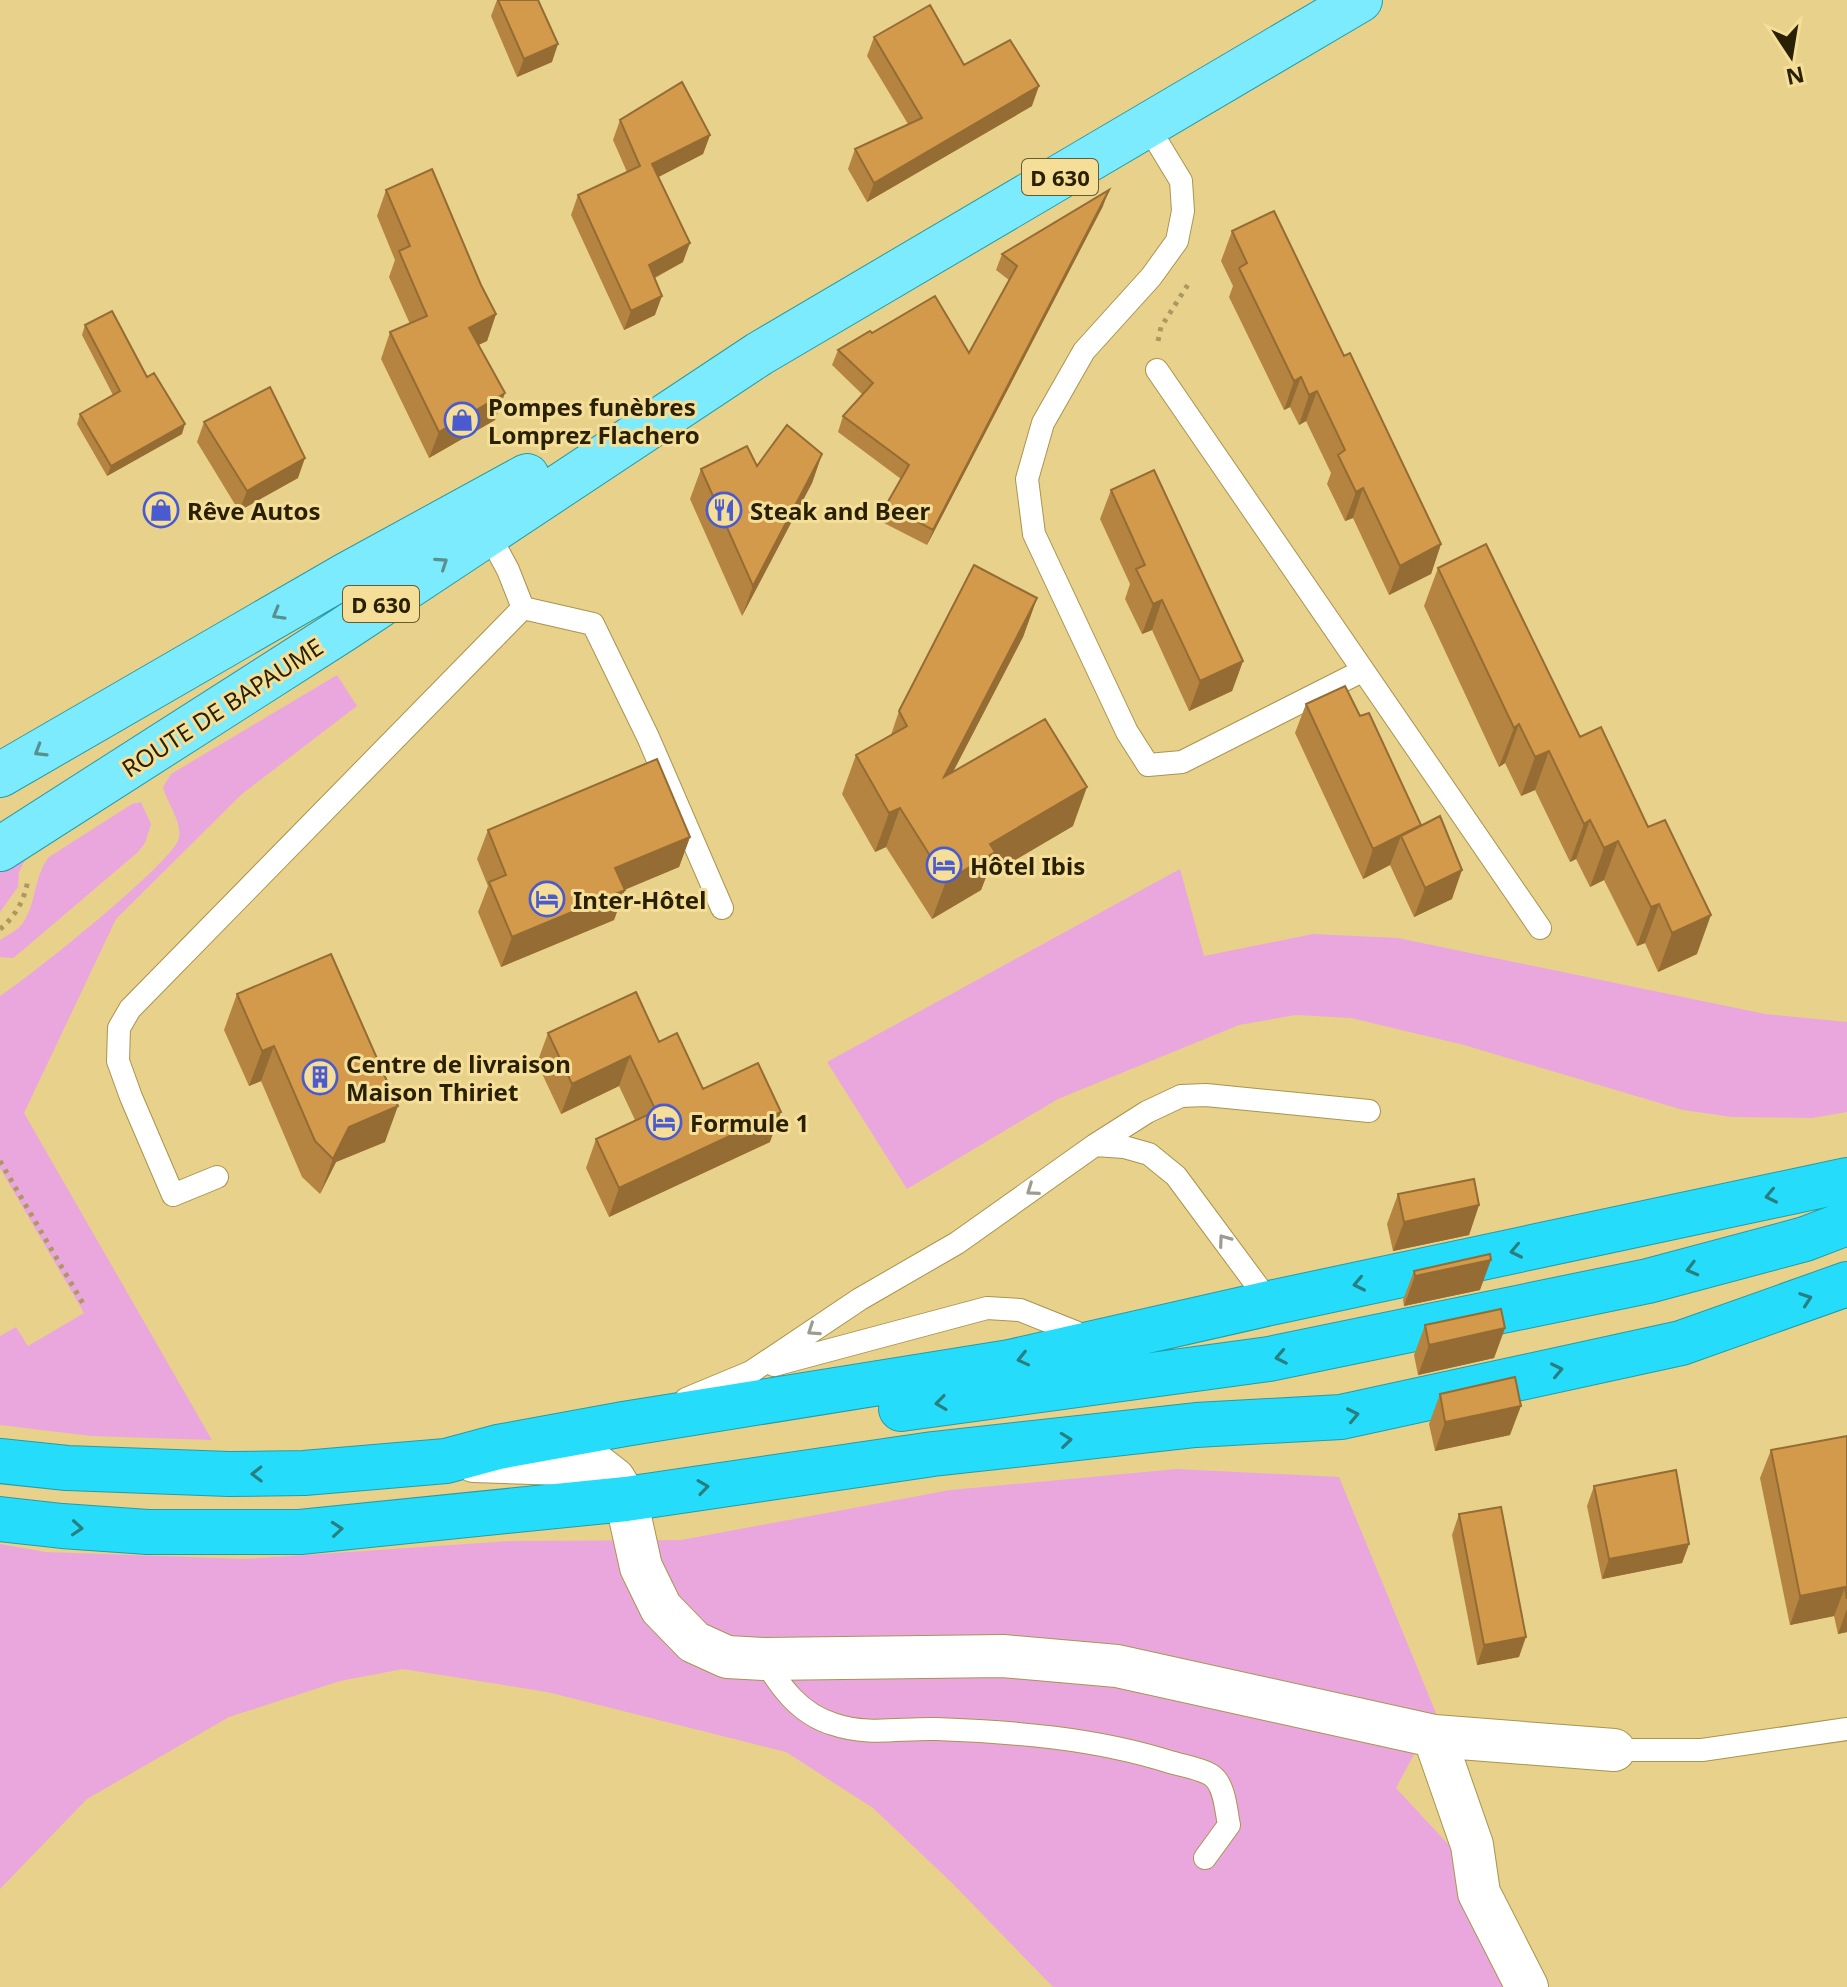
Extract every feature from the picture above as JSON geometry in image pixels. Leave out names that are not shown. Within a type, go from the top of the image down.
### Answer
[{"type":"highway","points":[[0,1461],[67,1468],[229,1474],[304,1473],[446,1461],[498,1447],[624,1424],[1010,1362],[1270,1303],[1847,1180]]},
{"type":"highway","points":[[624,1424],[892,1410],[1269,1359],[1648,1281],[1805,1239],[1847,1223]]},
{"type":"highway","points":[[0,1519],[148,1532],[300,1532],[626,1499],[933,1454],[1196,1425],[1341,1417],[1681,1343],[1847,1284]]},
{"type":"main road","name":"D 630","points":[[1147,125],[1360,0]]},
{"type":"main road","name":"ROUTE DE BAPAUME","points":[[0,775],[80,727],[480,519],[1147,125]]},
{"type":"main road","name":"ROUTE DE BAPAUME","points":[[0,847],[331,638],[480,519]]},
{"type":"main road","points":[[0,847],[72,772],[83,750],[80,727]]},
{"type":"street","points":[[446,1461],[596,1465],[614,1479],[626,1499],[641,1567],[661,1608],[694,1642],[727,1657],[1003,1656],[1117,1666],[1434,1736],[1614,1750]]},
{"type":"street","points":[[1434,1736],[1472,1845],[1479,1893],[1527,1987]]},
{"type":"lane","points":[[1147,125],[1181,181],[1183,211],[1177,241],[1151,277],[1084,351],[1043,423],[1027,479],[1034,534],[1127,732],[1148,765],[1182,762],[1362,671]]},
{"type":"lane","points":[[1157,370],[1540,928]]},
{"type":"lane","points":[[480,519],[508,570],[523,608]]},
{"type":"lane","points":[[523,608],[593,624],[648,737],[722,908]]},
{"type":"lane","points":[[217,1177],[173,1195],[122,1077],[117,1045],[119,1028],[130,1009],[168,968],[523,608]]},
{"type":"lane","points":[[751,1372],[860,1299],[957,1243],[1095,1145],[1147,1112],[1181,1096],[1206,1095],[1369,1111]]},
{"type":"lane","points":[[1095,1145],[1149,1154],[1176,1176],[1270,1303]]},
{"type":"lane","points":[[624,1424],[751,1372],[987,1308],[1020,1310],[1099,1341]]},
{"type":"lane","points":[[764,1659],[787,1694],[803,1708],[832,1724],[875,1732],[932,1729],[1062,1737],[1148,1755],[1213,1775],[1221,1788],[1229,1825],[1205,1858]]},
{"type":"lane","points":[[1614,1750],[1702,1750],[1847,1729]]},
{"type":"path","points":[[0,1161],[85,1307]]},
{"type":"shaded area","points":[[337,675],[357,706],[242,794],[116,919],[24,1113],[212,1440],[91,1436],[0,1425],[0,1336],[16,1327],[28,1346],[84,1313],[0,1168],[0,996],[98,920],[171,851],[179,832],[163,787],[171,774]]},
{"type":"shaded area","points":[[141,802],[151,824],[145,843],[138,852],[13,958],[0,957],[0,940],[17,929],[27,916],[40,873],[49,857],[132,804]]},
{"type":"shaded area","points":[[44,837],[25,860],[19,872],[18,887],[0,912],[0,865]]},
{"type":"shaded area","points":[[1180,869],[1204,956],[1313,934],[1398,938],[1765,1014],[1847,1022],[1847,1112],[1812,1118],[1732,1117],[1683,1110],[1464,1045],[1351,1018],[1296,1015],[1239,1025],[1058,1099],[907,1189],[827,1062]]},
{"type":"shaded area","points":[[1177,1469],[1339,1477],[1436,1713],[1396,1788],[1462,1859],[1516,1987],[1053,1987],[952,1883],[873,1808],[786,1752],[547,1692],[403,1669],[340,1681],[229,1717],[87,1799],[0,1889],[0,1544],[46,1552],[246,1559],[510,1541],[681,1540],[950,1490]]},
{"type":"building","points":[[498,0],[538,0],[558,44],[524,59]]},
{"type":"building","points":[[930,5],[964,65],[1010,40],[1039,86],[874,183],[855,149],[922,118],[874,37]]},
{"type":"building","points":[[682,82],[710,135],[652,164],[690,243],[649,265],[662,296],[631,311],[578,195],[640,166],[620,120]]},
{"type":"building","points":[[432,169],[496,314],[469,328],[505,393],[439,432],[390,332],[427,316],[399,251],[410,246],[386,190]]},
{"type":"building","points":[[1109,190],[933,530],[886,505],[909,465],[843,416],[873,383],[838,350],[935,296],[969,353],[1017,266],[1002,254]]},
{"type":"building","points":[[1274,211],[1344,356],[1350,353],[1441,544],[1400,566],[1363,488],[1356,492],[1338,455],[1345,450],[1317,391],[1309,395],[1301,377],[1294,381],[1239,268],[1247,263],[1232,231]]},
{"type":"building","points":[[112,311],[147,377],[154,373],[185,424],[111,466],[80,414],[120,391],[85,325]]},
{"type":"building","points":[[270,387],[305,458],[247,491],[204,422]]},
{"type":"building","points":[[787,425],[822,454],[753,586],[701,469],[747,446],[757,466]]},
{"type":"building","points":[[1154,470],[1243,661],[1200,681],[1162,600],[1153,604],[1136,569],[1145,565],[1111,490]]},
{"type":"building","points":[[1486,544],[1580,737],[1601,727],[1648,827],[1665,820],[1711,915],[1672,933],[1659,904],[1651,907],[1618,841],[1604,848],[1590,820],[1584,824],[1549,751],[1535,757],[1519,724],[1514,728],[1438,568]]},
{"type":"building","points":[[974,565],[1037,598],[944,777],[1045,719],[1087,787],[990,844],[995,852],[946,881],[900,808],[889,813],[856,755],[907,726],[899,711]]},
{"type":"building","points":[[1345,686],[1360,716],[1369,713],[1421,825],[1373,849],[1306,704]]},
{"type":"building","points":[[657,759],[690,837],[615,868],[625,890],[512,937],[489,882],[506,875],[488,830]]},
{"type":"building","points":[[1440,816],[1462,870],[1425,888],[1401,836]]},
{"type":"building","name":"Centre de livraison Maison Thiriet","points":[[331,954],[398,1106],[349,1127],[333,1159],[315,1141],[274,1046],[262,1051],[237,994]]},
{"type":"building","points":[[636,992],[659,1042],[677,1033],[703,1089],[758,1063],[781,1112],[619,1188],[596,1139],[656,1111],[630,1056],[572,1084],[548,1033]]},
{"type":"building","points":[[1474,1179],[1479,1205],[1404,1222],[1398,1194]]},
{"type":"building","points":[[1490,1254],[1491,1260],[1415,1276],[1414,1271]]},
{"type":"building","points":[[1501,1309],[1505,1328],[1429,1345],[1425,1325]]},
{"type":"building","points":[[1515,1377],[1521,1406],[1445,1422],[1440,1394]]},
{"type":"building","points":[[1847,1436],[1847,1599],[1845,1587],[1800,1596],[1771,1450]]},
{"type":"building","points":[[1676,1470],[1689,1544],[1609,1559],[1594,1486]]},
{"type":"building","points":[[1501,1507],[1526,1637],[1484,1645],[1459,1514]]},
{"type":"place","name":"Pompes funèbres Lomprez Flachero","points":[[462,420]]},
{"type":"place","name":"Rêve Autos","points":[[161,510]]},
{"type":"place","name":"Steak and Beer","points":[[724,510]]},
{"type":"place","name":"Hôtel Ibis","points":[[944,865]]},
{"type":"place","name":"Inter-Hôtel","points":[[547,899]]},
{"type":"place","name":"Centre de livraison Maison Thiriet","points":[[320,1077]]},
{"type":"place","name":"Formule 1","points":[[664,1122]]}]
